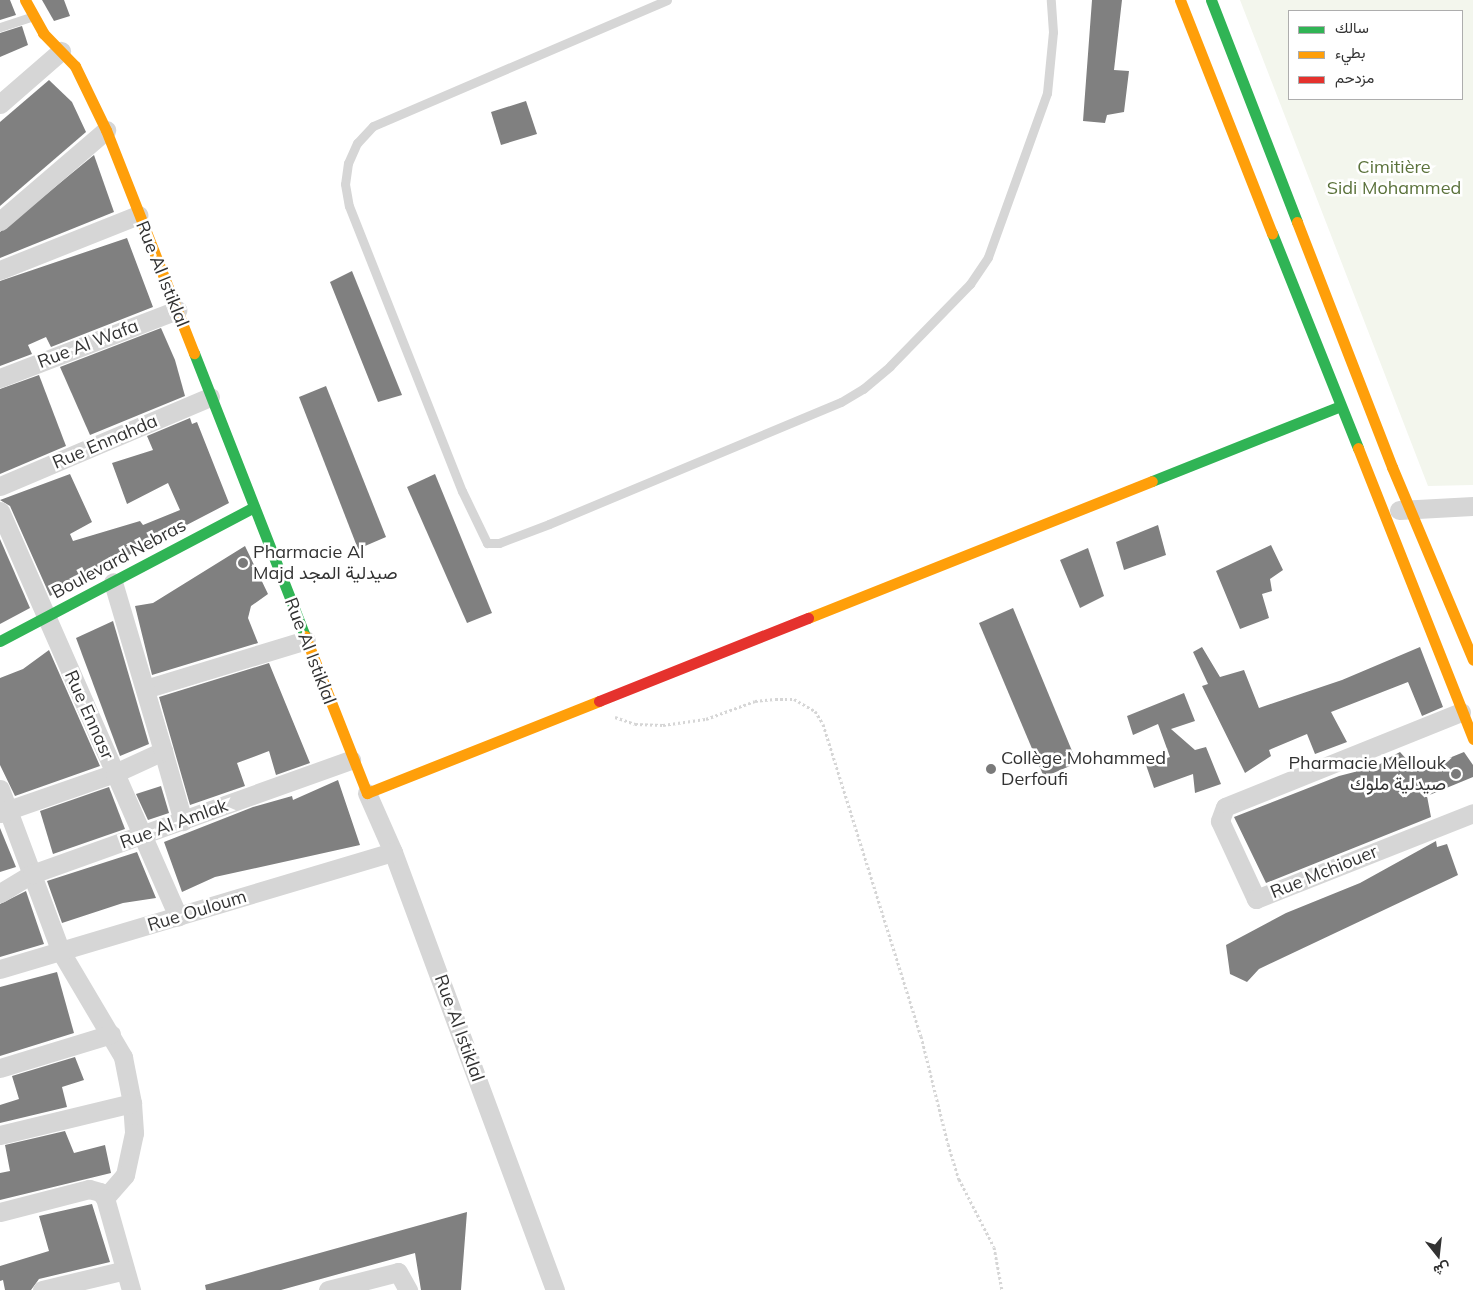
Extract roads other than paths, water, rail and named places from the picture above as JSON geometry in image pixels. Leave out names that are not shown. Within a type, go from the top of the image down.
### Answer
[{"type":"street","name":"Rue Al Istiklal","points":[[25,0],[32,16],[78,73],[106,130],[306,640],[351,760],[393,852],[555,1290]]},
{"type":"street","points":[[1180,0],[1211,40],[1473,660]]},
{"type":"street","points":[[1211,0],[1211,40],[1340,406],[1473,739]]},
{"type":"street","points":[[0,104],[60,51]]},
{"type":"street","points":[[0,221],[106,130]]},
{"type":"street","points":[[0,270],[138,215]]},
{"type":"street","name":"Rue Al Wafa","points":[[0,378],[177,310]]},
{"type":"street","name":"Rue Ennahda","points":[[0,486],[210,397]]},
{"type":"street","points":[[367,793],[1340,406]]},
{"type":"street","points":[[1383,514],[1409,507],[1473,506]]},
{"type":"street","name":"Boulevard Nebras","points":[[0,641],[254,507]]},
{"type":"street","name":"Rue Ennasr","points":[[0,511],[178,918]]},
{"type":"street","points":[[113,582],[183,821]]},
{"type":"street","points":[[145,690],[306,640]]},
{"type":"street","name":"Rue Mchiouer","points":[[1461,712],[1225,807],[1220,821],[1256,899],[1473,814]]},
{"type":"street","points":[[4,812],[114,773],[163,751]]},
{"type":"street","name":"Rue Al Amlak","points":[[0,893],[32,874],[351,760]]},
{"type":"street","points":[[0,789],[4,812],[32,874],[61,952],[111,1034],[122,1057],[132,1103],[130,1161],[125,1175],[106,1198]]},
{"type":"street","name":"Rue Ouloum","points":[[0,969],[178,918],[393,852]]},
{"type":"street","points":[[0,1068],[111,1034]]},
{"type":"street","points":[[0,1135],[132,1103]]},
{"type":"street","points":[[0,1212],[89,1189],[106,1198],[124,1270],[131,1290]]},
{"type":"street","points":[[42,1290],[124,1270]]},
{"type":"street","points":[[328,1290],[398,1272],[408,1290]]},
{"type":"lane","points":[[667,0],[374,126],[357,143],[348,163],[345,184],[349,206],[462,491],[487,543],[499,543],[549,524],[841,402],[864,389],[890,366],[970,284],[988,257],[1047,93],[1053,32],[1051,0]]},
{"type":"lane","points":[[0,27],[32,16]]},
{"type":"place","name":"Pharmacie Al Majd صيدلية المجد","points":[[243,563]]},
{"type":"place","name":"Collège Mohammed Derfoufi","points":[[991,769]]},
{"type":"place","name":"Pharmacie Mellouk صيدلية ملوك","points":[[1456,774]]},
{"type":"park label","name":"Cimitière Sidi Mohammed","points":[[1394,178]]}]
